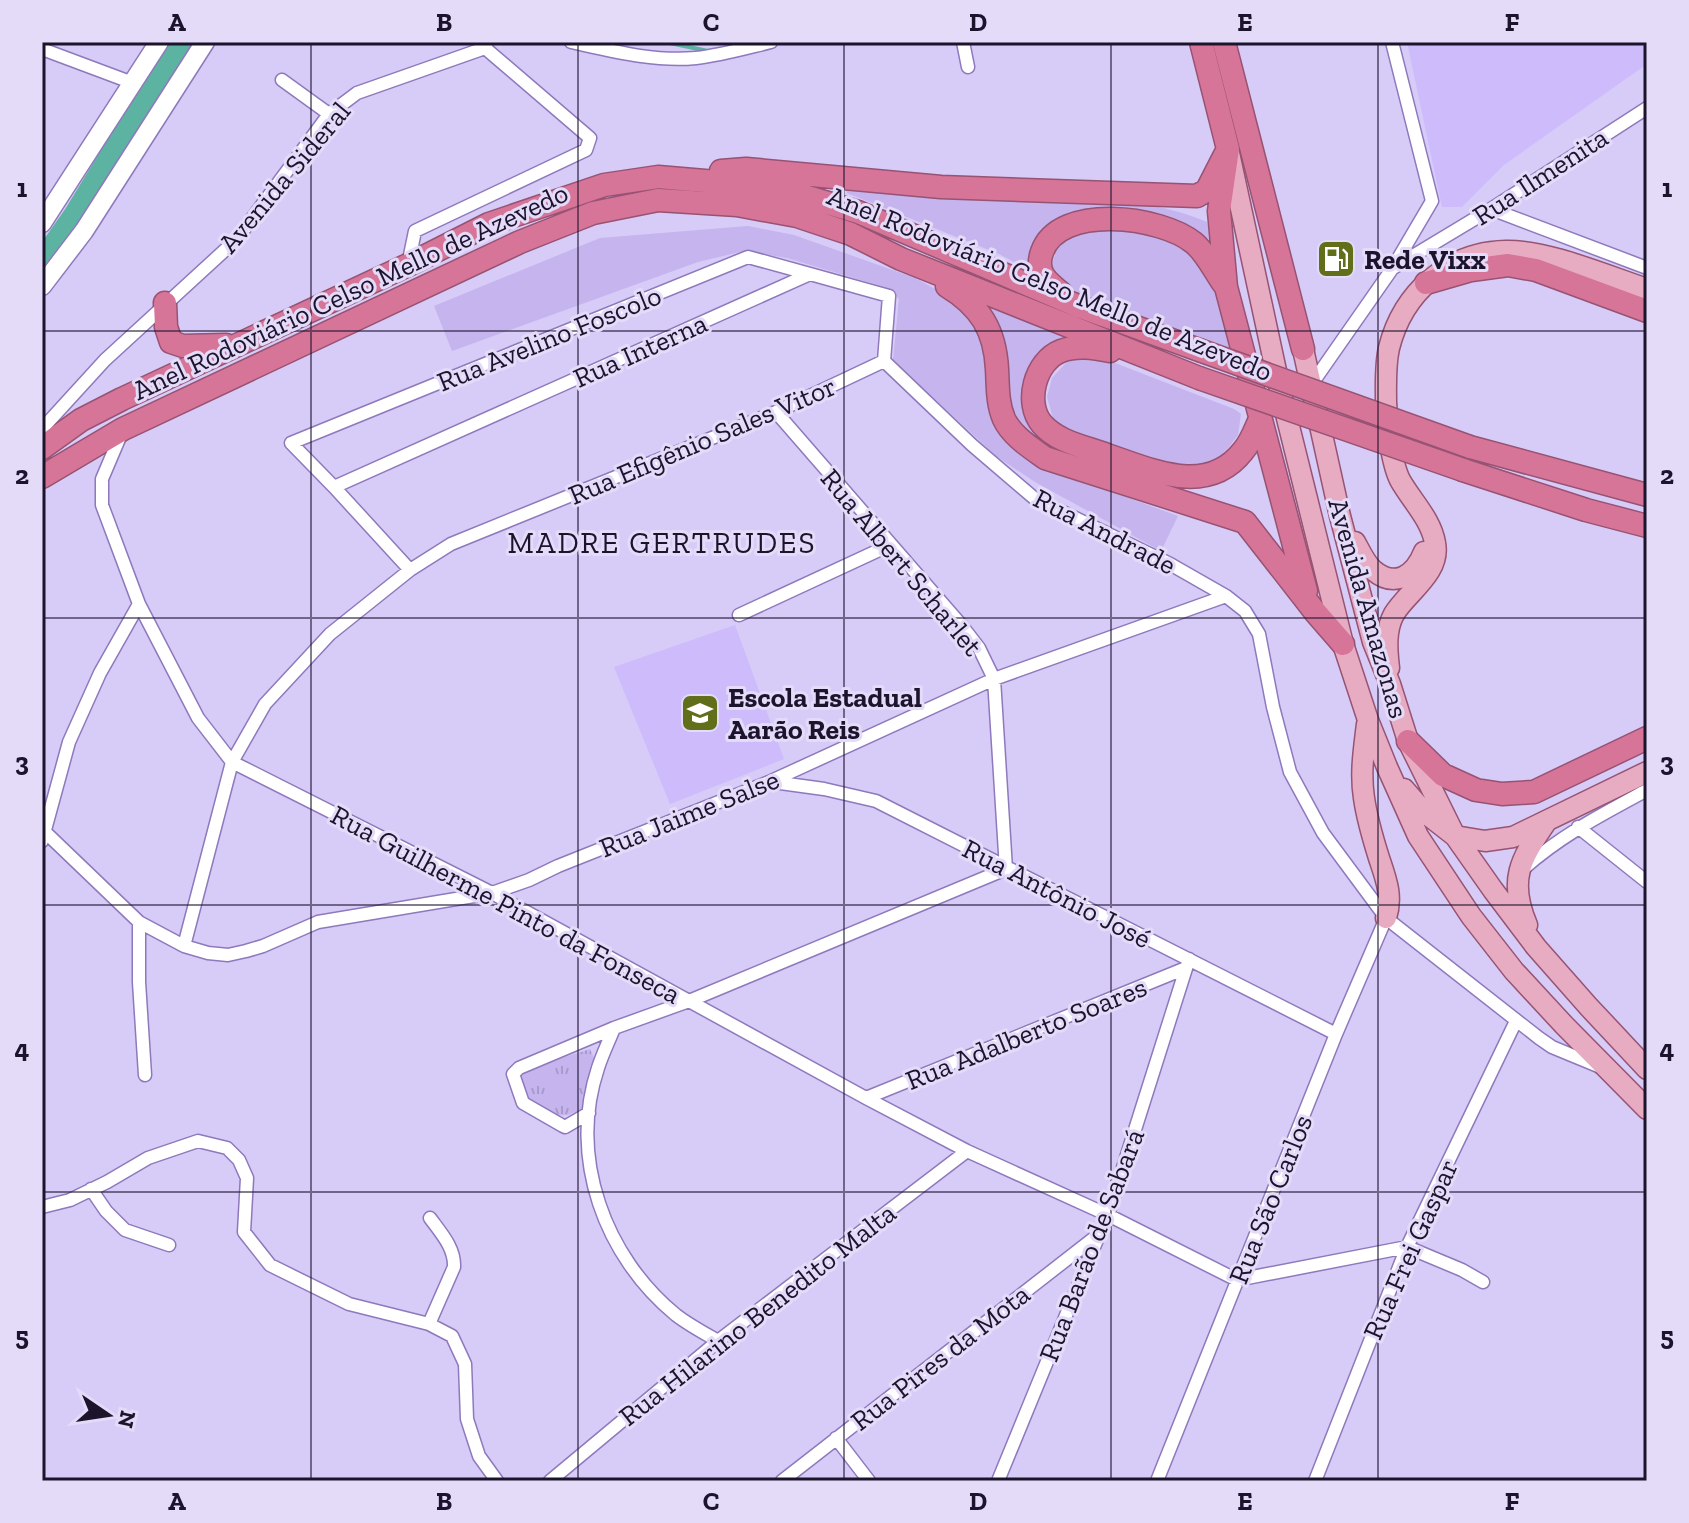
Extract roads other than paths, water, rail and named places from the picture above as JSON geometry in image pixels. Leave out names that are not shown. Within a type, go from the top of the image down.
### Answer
[{"type":"highway","name":"Avenida Amazonas","points":[[1201,42],[1228,149]]},
{"type":"highway","name":"Avenida Amazonas","points":[[1224,42],[1303,349]]},
{"type":"highway","points":[[658,177],[746,169],[941,187],[1197,196],[1207,190],[1228,149]]},
{"type":"highway","points":[[1228,149],[1219,211],[1226,287],[1309,603]]},
{"type":"highway","name":"Anel Rodoviário Celso Mello de Azevedo","points":[[42,448],[81,420],[489,224],[604,185],[658,177],[740,184],[801,195],[858,212],[1078,306],[1199,350],[1470,447],[1647,495]]},
{"type":"highway","name":"Anel Rodoviário Celso Mello de Azevedo","points":[[42,477],[123,429],[520,242],[593,213],[658,200],[737,205],[797,216],[851,234],[901,259],[1190,374],[1463,470],[1586,510],[1647,526]]},
{"type":"highway","points":[[1078,306],[1047,280],[1040,270],[1040,259],[1046,243],[1059,229],[1093,220],[1125,219],[1166,228],[1180,235],[1195,244],[1226,287]]},
{"type":"highway","points":[[901,259],[959,294],[988,325],[995,350],[998,395],[1004,418],[1026,445],[1045,458],[1245,522],[1343,644]]},
{"type":"highway","points":[[1426,283],[1471,270],[1508,265],[1536,270],[1647,311]]},
{"type":"highway","points":[[165,303],[166,327],[171,342],[183,346],[239,344]]},
{"type":"highway","points":[[1190,374],[1094,348],[1060,351],[1039,372],[1033,390],[1034,406],[1040,422],[1055,436],[1164,475],[1195,478],[1224,469],[1242,452],[1260,419]]},
{"type":"highway","points":[[1575,475],[1647,483]]},
{"type":"highway","points":[[1586,510],[1647,543]]},
{"type":"highway","points":[[1408,741],[1443,775],[1476,790],[1502,794],[1534,792],[1647,738]]},
{"type":"main road","points":[[42,223],[159,42]]},
{"type":"main road","points":[[42,286],[84,231],[205,42]]},
{"type":"main road","name":"Avenida Amazonas","points":[[1228,149],[1284,407],[1343,644],[1387,767],[1418,836],[1471,916],[1514,971],[1647,1109]]},
{"type":"main road","points":[[1390,684],[1387,645],[1390,623],[1394,613],[1423,580],[1436,551],[1429,525],[1398,476],[1388,430],[1387,360],[1403,314],[1426,283],[1446,267],[1471,256],[1507,251],[1556,259],[1647,289]]},
{"type":"main road","name":"Avenida Amazonas","points":[[1303,349],[1340,516],[1373,642],[1408,741],[1455,836],[1536,947],[1642,1065]]},
{"type":"main road","points":[[1340,516],[1374,572],[1400,579],[1419,564],[1429,525]]},
{"type":"main road","points":[[1368,720],[1362,773],[1364,797],[1369,825],[1388,882],[1390,898],[1386,918]]},
{"type":"main road","points":[[1387,767],[1423,811],[1455,836],[1485,841],[1513,837],[1647,772]]},
{"type":"main road","points":[[1536,947],[1521,910],[1518,874],[1527,850],[1546,822]]},
{"type":"main road","points":[[1612,1072],[1642,1065]]},
{"type":"street","points":[[571,42],[630,55],[684,58],[732,52],[771,42]]},
{"type":"street","points":[[963,42],[968,67]]},
{"type":"street","points":[[1311,385],[1392,269],[1432,201],[1392,42]]},
{"type":"street","points":[[408,265],[415,231],[586,150],[590,138],[486,45]]},
{"type":"street","name":"Avenida Sideral","points":[[42,429],[105,360],[237,239],[329,114],[357,93],[486,45]]},
{"type":"street","points":[[42,49],[133,83]]},
{"type":"street","points":[[282,80],[329,114]]},
{"type":"street","name":"Rua Ilmenita","points":[[1392,269],[1647,108]]},
{"type":"street","points":[[1491,209],[1647,268]]},
{"type":"street","name":"Rua Avelino Foscolo","points":[[334,487],[291,443],[748,257],[810,274]]},
{"type":"street","points":[[810,274],[889,296],[884,361]]},
{"type":"street","name":"Rua Interna","points":[[334,487],[810,274]]},
{"type":"street","points":[[1303,349],[1313,357],[1337,350]]},
{"type":"street","name":"Rua Efigênio Sales Vitor","points":[[184,946],[232,762],[265,704],[330,634],[410,570],[451,544],[776,412],[884,361]]},
{"type":"street","name":"Rua Andrade","points":[[884,361],[972,445],[1034,498],[1170,564],[1226,596],[1245,611],[1259,634],[1290,772],[1323,833],[1386,918],[1552,1047],[1612,1072]]},
{"type":"street","name":"Rua Albert Scharlet","points":[[776,412],[979,648],[994,679],[1006,869]]},
{"type":"street","name":"Rua Guilherme Pinto da Fonseca","points":[[123,429],[102,479],[102,505],[139,604],[198,718],[232,762],[492,893],[967,1151],[1108,1215],[1237,1280]]},
{"type":"street","points":[[42,442],[42,448]]},
{"type":"street","points":[[334,487],[410,570]]},
{"type":"street","points":[[739,615],[890,545]]},
{"type":"street","name":"Rua Jaime Salse","points":[[43,834],[139,922],[184,946],[228,955],[263,946],[318,922],[492,893],[529,880],[769,782],[994,679],[1226,596]]},
{"type":"street","points":[[43,834],[69,742],[100,673],[139,604]]},
{"type":"street","name":"Rua Antônio José","points":[[769,782],[824,789],[876,801],[1188,964],[1336,1034]]},
{"type":"street","points":[[1518,874],[1548,847],[1578,827],[1647,790]]},
{"type":"street","points":[[1578,827],[1647,882]]},
{"type":"street","points":[[589,1113],[565,1127],[523,1103],[513,1074],[519,1068],[614,1028],[689,1001],[1006,869]]},
{"type":"street","name":"Rua São Carlos","points":[[1157,1481],[1336,1034],[1386,918]]},
{"type":"street","points":[[139,922],[145,1075]]},
{"type":"street","name":"Rua Adalberto Soares","points":[[866,1098],[1188,964]]},
{"type":"street","name":"Rua Barão de Sabará","points":[[998,1481],[1108,1215],[1188,964]]},
{"type":"street","name":"Rua Frei Gaspar","points":[[1315,1481],[1407,1247],[1516,1021]]},
{"type":"street","points":[[614,1028],[597,1070],[589,1113],[589,1160],[599,1206],[617,1248],[644,1286],[678,1317],[718,1341]]},
{"type":"street","points":[[42,1207],[70,1200],[148,1158],[198,1141],[227,1148],[239,1160],[247,1178],[244,1232],[270,1265],[349,1304],[429,1324],[452,1336],[465,1364],[467,1419],[479,1456],[497,1481]]},
{"type":"street","name":"Rua Hilarino Benedito Malta","points":[[550,1481],[718,1341],[967,1151]]},
{"type":"street","points":[[91,1189],[106,1211],[125,1230],[169,1245]]},
{"type":"street","points":[[429,1324],[455,1261],[448,1243],[430,1218]]},
{"type":"street","name":"Rua Pires da Mota","points":[[782,1481],[1099,1235]]},
{"type":"street","points":[[1237,1280],[1407,1247],[1483,1282]]},
{"type":"street","points":[[836,1438],[869,1481]]},
{"type":"waterway","points":[[42,263],[75,216],[181,42]]},
{"type":"waterway","points":[[665,42],[708,51]]},
{"type":"place","name":"Rede Vixx","points":[[1336,259]]},
{"type":"place","name":"Escola Estadual Aarão Reis","points":[[700,713]]},
{"type":"district","name":"MADRE GERTRUDES","points":[[662,543]]}]
